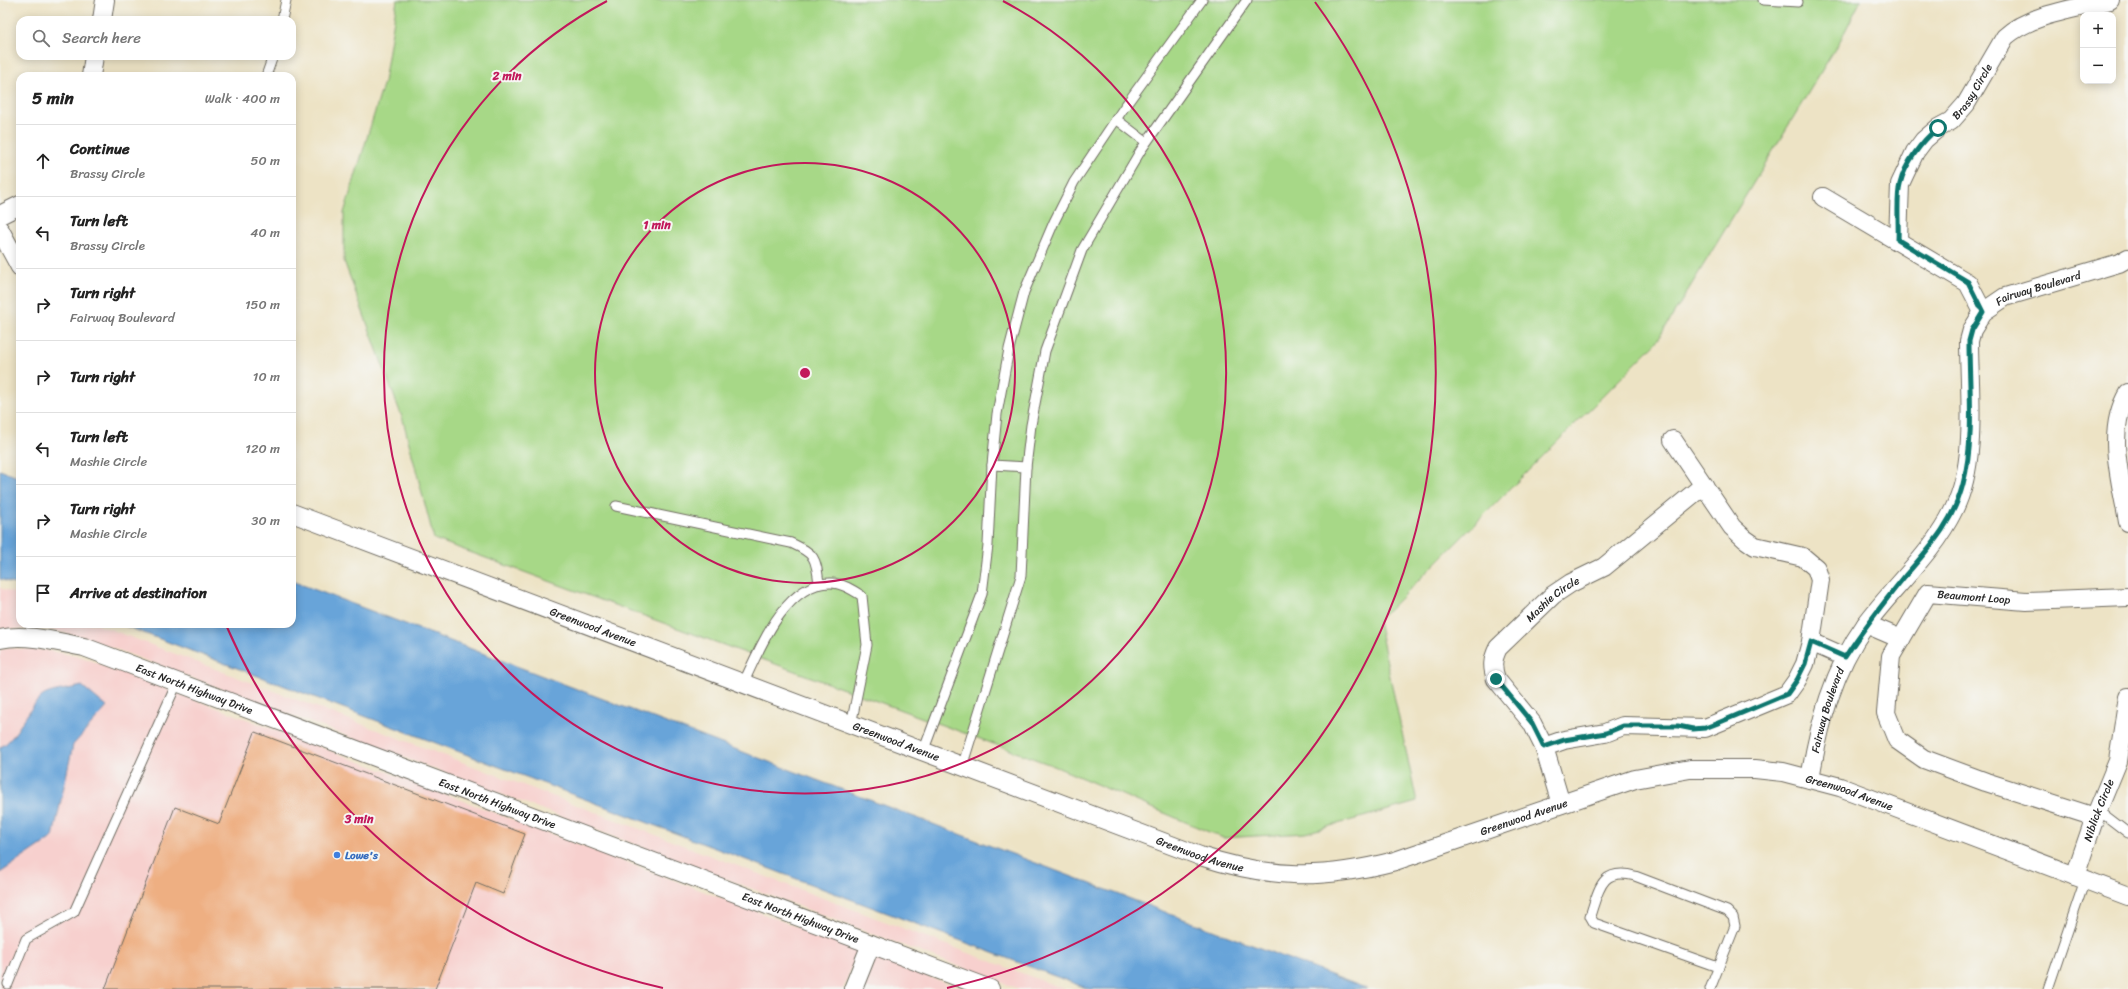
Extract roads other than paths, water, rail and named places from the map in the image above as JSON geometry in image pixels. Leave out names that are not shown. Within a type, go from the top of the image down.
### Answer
[{"type":"street","points":[[103,16],[105,0]]},
{"type":"street","name":"Brassy Circle","points":[[1898,240],[1900,184],[1915,152],[1924,140],[1951,121],[1966,104],[2005,37],[2014,29],[2028,22],[2075,4],[2110,0]]},
{"type":"street","points":[[1823,196],[1968,282],[1983,312]]},
{"type":"street","points":[[0,215],[16,207]]},
{"type":"street","points":[[0,230],[13,256]]},
{"type":"street","name":"Fairway Boulevard","points":[[1810,779],[1828,700],[1845,657],[1866,624],[1938,538],[1955,508],[1963,485],[1968,461],[1969,341],[1972,330],[1983,312],[2005,297],[2119,263],[2128,258]]},
{"type":"street","points":[[2128,393],[2116,422],[2115,440],[2128,522]]},
{"type":"street","points":[[1544,747],[1564,740],[1606,733],[1623,726],[1678,726],[1693,729],[1705,728],[1787,694],[1797,680],[1805,664],[1811,642],[1820,580],[1816,568],[1803,556],[1755,546],[1745,539],[1732,526],[1673,440]]},
{"type":"street","name":"Mashie Circle","points":[[1561,804],[1544,747],[1532,723],[1496,679],[1493,671],[1493,659],[1498,648],[1553,595],[1571,583],[1604,567],[1704,485]]},
{"type":"street","name":"Greenwood Avenue","points":[[296,515],[962,767],[1236,868],[1298,876],[1327,875],[1358,871],[1395,862],[1635,779],[1690,769],[1755,769],[1783,772],[1840,787],[2128,896]]},
{"type":"street","name":"Beaumont Loop","points":[[2096,814],[1986,782],[1924,759],[1897,740],[1886,713],[1891,656],[1928,593],[2026,601],[2128,597]]},
{"type":"street","points":[[1866,624],[1901,639]]},
{"type":"street","name":"East North Highway Drive","points":[[0,640],[7,638],[46,640],[84,648],[990,989]]},
{"type":"street","points":[[1811,642],[1845,657]]},
{"type":"street","name":"Niblick Circle","points":[[2080,878],[2096,814],[2118,761],[2128,698]]},
{"type":"street","points":[[853,989],[871,944]]},
{"type":"lane","points":[[283,16],[286,0]]},
{"type":"lane","points":[[923,752],[982,594],[988,546],[992,465],[997,414],[1008,356],[1024,292],[1054,222],[1074,182],[1116,119],[1202,0]]},
{"type":"lane","points":[[962,767],[1021,576],[1026,467],[1031,425],[1045,351],[1082,250],[1146,142],[1247,0]]},
{"type":"lane","points":[[1763,0],[1798,2]]},
{"type":"lane","points":[[267,72],[272,60]]},
{"type":"lane","points":[[1116,119],[1146,142]]},
{"type":"lane","points":[[992,465],[1026,467]]},
{"type":"lane","points":[[616,506],[791,542],[810,551],[817,566],[819,584]]},
{"type":"lane","points":[[743,684],[772,624],[794,598],[819,584],[833,583],[846,587],[862,596],[867,645],[851,725]]},
{"type":"lane","points":[[8,984],[26,939],[74,912],[177,683]]},
{"type":"lane","points":[[2096,814],[2128,833]]},
{"type":"lane","points":[[1710,989],[1735,926],[1733,917],[1727,911],[1636,876],[1621,872],[1607,878],[1600,886],[1590,916],[1594,923],[1718,967]]},
{"type":"lane","points":[[2048,989],[2080,878]]},
{"type":"water","points":[[0,470],[16,476],[16,585],[0,579]]},
{"type":"water","points":[[296,583],[1368,989],[1089,989],[131,628],[296,628]]},
{"type":"water","points":[[82,686],[107,707],[73,745],[53,837],[0,873],[0,747],[12,738],[40,698],[46,694]]},
{"type":"place","name":"Lowe's","points":[[337,855]]}]
